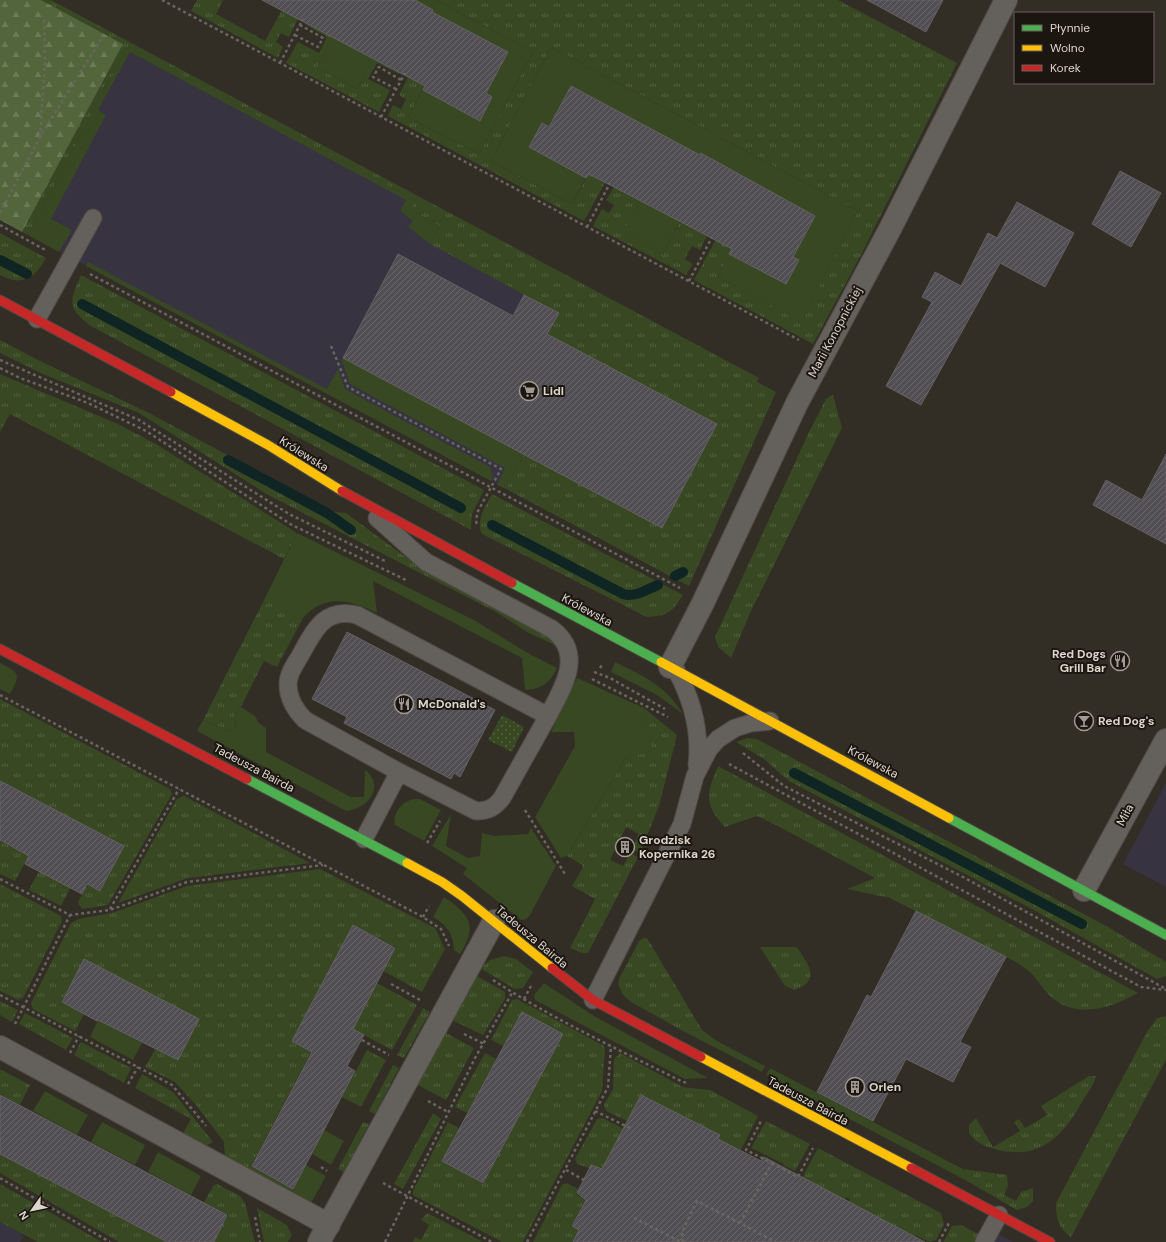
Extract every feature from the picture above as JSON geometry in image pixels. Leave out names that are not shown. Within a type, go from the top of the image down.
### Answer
[{"type":"main road","name":"Królewska","points":[[0,300],[268,445],[361,503],[673,668],[1166,935]]},
{"type":"main road","name":"Tadeusza Bairda","points":[[0,649],[364,839],[442,882],[494,921],[562,978],[593,1000],[1050,1242]]},
{"type":"street","name":"Marii Konopnickiej","points":[[673,668],[797,403],[890,229],[1006,0]]},
{"type":"street","name":"Miła","points":[[1084,890],[1166,740]]},
{"type":"street","points":[[0,1047],[215,1164],[324,1234],[494,921]]},
{"type":"lane","points":[[37,319],[93,218]]},
{"type":"lane","points":[[361,503],[426,562],[552,629],[562,636],[568,646],[569,661],[567,680],[548,716],[509,785],[495,806],[486,811],[476,811],[399,772],[305,720],[293,704],[288,684],[291,673],[317,626],[336,614],[346,612],[357,615],[548,716]]},
{"type":"lane","points":[[593,1000],[682,824],[695,776],[698,749],[697,727],[687,690],[673,668]]},
{"type":"lane","points":[[695,776],[708,748],[718,739],[735,728],[751,723],[770,721]]},
{"type":"lane","points":[[364,839],[399,772]]},
{"type":"lane","points":[[984,1242],[999,1215]]},
{"type":"path","points":[[162,0],[783,332]]},
{"type":"path","points":[[40,137],[45,63],[44,16]]},
{"type":"path","points":[[280,63],[303,19]]},
{"type":"path","points":[[295,35],[318,47],[323,38],[300,25]]},
{"type":"path","points":[[0,213],[40,137],[103,36]]},
{"type":"path","points":[[396,90],[373,77],[379,67],[401,80]]},
{"type":"path","points":[[381,117],[405,73]]},
{"type":"path","points":[[587,227],[610,183]]},
{"type":"path","points":[[0,225],[683,590]]},
{"type":"path","points":[[689,281],[712,237]]},
{"type":"path","points":[[331,346],[348,387],[501,469],[477,513],[476,527]]},
{"type":"path","points":[[0,360],[57,386],[139,420],[289,514],[392,565]]},
{"type":"path","points":[[569,661],[610,678],[697,727]]},
{"type":"path","points":[[0,695],[438,926],[447,939],[449,950]]},
{"type":"path","points":[[718,739],[736,748],[784,786],[963,877],[1166,989]]},
{"type":"path","points":[[509,785],[565,874]]},
{"type":"path","points":[[110,910],[179,789]]},
{"type":"path","points":[[425,847],[442,818]]},
{"type":"path","points":[[0,879],[70,915],[110,910],[187,882],[323,865]]},
{"type":"path","points":[[24,1007],[70,915]]},
{"type":"path","points":[[391,984],[396,986]]},
{"type":"path","points":[[385,1242],[406,1196],[472,1065],[512,993]]},
{"type":"path","points":[[0,995],[172,1085],[193,1108],[218,1141],[215,1164]]},
{"type":"path","points":[[362,1040],[367,1043]]},
{"type":"path","points":[[526,1242],[566,1170],[608,1087],[611,1046]]},
{"type":"path","points":[[596,1111],[632,1129]]},
{"type":"path","points":[[762,1120],[746,1150],[798,1177],[816,1141]]},
{"type":"path","points":[[740,1223],[772,1163]]},
{"type":"path","points":[[358,1170],[492,1242]]},
{"type":"path","points":[[566,1170],[584,1180]]},
{"type":"path","points":[[0,1178],[110,1242]]},
{"type":"path","points":[[634,1218],[682,1242],[682,1232],[697,1200],[776,1242]]},
{"type":"path","points":[[939,1242],[951,1221]]},
{"type":"shaded area","points":[[123,44],[776,392],[689,586],[22,232]]},
{"type":"shaded area","points":[[1166,783],[1166,887],[1123,864]]},
{"type":"shaded area","points":[[0,1222],[24,1235],[20,1242],[0,1242]]},
{"type":"shaded area","points":[[998,1234],[1014,1242],[994,1242]]},
{"type":"green space","points":[[0,0],[41,0],[123,44],[22,232],[0,220]]},
{"type":"green space","points":[[41,0],[51,0],[759,378],[757,382],[776,392],[689,586],[506,489],[524,454],[662,527],[717,424],[547,334],[558,313],[430,244],[440,226],[410,210],[415,200],[128,47],[28,235],[22,232],[123,44]]},
{"type":"green space","points":[[197,0],[223,0],[216,14],[265,41],[283,8],[299,17],[289,37],[281,33],[276,42],[283,47],[278,58],[191,11]]},
{"type":"green space","points":[[415,0],[436,0],[533,52],[479,154],[408,117],[423,90],[480,121],[492,97],[486,93],[508,52],[432,12],[433,10]]},
{"type":"green space","points":[[436,0],[838,0],[957,63],[861,255],[813,344],[694,280],[716,239],[733,248],[718,277],[801,321],[858,211],[551,47],[491,161],[572,204],[590,172],[606,181],[584,221],[388,116],[393,105],[401,109],[406,99],[399,95],[409,75],[426,84],[408,117],[479,154],[533,52]]},
{"type":"green space","points":[[307,23],[334,37],[317,68],[357,89],[373,58],[400,73],[399,74],[377,63],[368,79],[390,90],[379,112],[286,63],[298,42],[319,53],[327,37],[306,25]]},
{"type":"green space","points":[[334,35],[374,57],[357,89],[317,68]]},
{"type":"green space","points":[[128,46],[415,200],[411,210],[440,226],[430,244],[408,227],[413,221],[400,211],[406,200],[130,52],[98,110],[106,115],[51,219],[72,230],[59,252],[28,235]]},
{"type":"green space","points":[[551,47],[858,211],[801,322],[718,277],[729,254],[786,284],[799,260],[793,257],[815,216],[702,153],[700,155],[571,86],[549,127],[542,123],[529,147],[586,178],[572,204],[491,161]]},
{"type":"green space","points":[[614,187],[640,201],[624,232],[663,254],[680,222],[707,236],[700,250],[692,246],[685,259],[693,264],[686,275],[593,226],[602,209],[609,213],[614,205],[606,200]]},
{"type":"green space","points":[[641,199],[681,220],[663,254],[623,232]]},
{"type":"green space","points":[[0,233],[46,258],[37,271],[21,280],[8,279],[0,275]]},
{"type":"green space","points":[[88,262],[327,389],[338,369],[345,389],[490,467],[493,477],[491,481],[86,266]]},
{"type":"green space","points":[[81,275],[484,490],[472,514],[471,530],[91,326],[83,320],[72,304],[74,292]]},
{"type":"green space","points":[[0,340],[40,361],[149,413],[334,512],[346,513],[422,569],[543,632],[552,639],[557,646],[527,632],[496,612],[268,495],[139,413],[43,374],[0,353]]},
{"type":"green space","points":[[343,358],[524,454],[506,489],[497,485],[505,468],[350,384],[342,361]]},
{"type":"green space","points":[[0,374],[118,424],[156,444],[297,533],[284,559],[10,414],[0,432]]},
{"type":"green space","points":[[833,395],[842,428],[751,611],[731,658],[718,647],[715,637],[809,432],[826,399]]},
{"type":"green space","points":[[492,494],[683,595],[669,612],[660,616],[647,617],[482,534],[480,524],[482,513]]},
{"type":"green space","points":[[297,533],[474,620],[526,652],[557,668],[551,678],[541,687],[525,690],[522,658],[373,581],[377,613],[358,605],[338,601],[320,605],[311,610],[303,618],[295,617],[277,604],[262,604]]},
{"type":"green space","points":[[275,602],[294,615],[303,618],[277,667],[264,661],[241,707],[237,709],[235,717],[236,727],[230,731],[203,720],[262,604]]},
{"type":"green space","points":[[615,662],[654,683],[669,696],[683,714],[657,695],[611,672]]},
{"type":"green space","points":[[0,663],[12,669],[17,675],[16,682],[10,694],[0,689]]},
{"type":"green space","points":[[577,678],[644,708],[652,751],[626,757],[567,856],[561,858],[535,817],[575,746],[574,732],[551,732]]},
{"type":"green space","points":[[0,699],[170,789],[172,794],[108,905],[82,909],[78,902],[87,885],[101,891],[124,846],[0,781]]},
{"type":"green space","points":[[241,707],[255,716],[258,722],[266,728],[266,752],[351,797],[364,797],[365,770],[371,776],[374,783],[372,796],[361,806],[346,811],[197,731],[203,720],[230,731],[236,727],[235,717],[237,709]]},
{"type":"green space","points":[[644,708],[677,735],[659,806],[640,853],[632,849],[639,834],[626,827],[610,860],[623,866],[630,853],[638,857],[588,953],[582,953],[570,948],[595,899],[572,886],[583,867],[581,864],[567,856],[626,757],[651,751]]},
{"type":"green space","points":[[502,715],[524,727],[512,752],[488,740]]},
{"type":"green space","points":[[747,738],[757,739],[1108,927],[1166,962],[1166,976],[1157,979],[1030,908],[789,781],[764,759],[736,742]]},
{"type":"green space","points":[[718,766],[1138,993],[1105,1007],[1082,1010],[1071,1008],[1050,996],[1031,973],[1016,962],[890,898],[847,889],[875,878],[772,823],[757,816],[725,827],[713,812],[709,798],[711,784]]},
{"type":"green space","points":[[184,796],[310,863],[188,878],[118,903],[177,799]]},
{"type":"green space","points":[[413,799],[420,799],[441,810],[424,841],[395,825],[394,821],[396,812],[402,805]]},
{"type":"green space","points":[[451,814],[446,846],[468,858],[480,856],[482,833],[495,836],[528,834],[531,828],[556,866],[530,915],[526,919],[521,920],[463,874],[467,868],[432,846]]},
{"type":"green space","points":[[0,841],[29,856],[15,881],[0,874]]},
{"type":"green space","points":[[43,863],[75,879],[61,906],[29,890]]},
{"type":"green space","points":[[320,869],[435,928],[445,949],[422,992],[383,971],[396,947],[353,925],[292,1041],[311,1052],[251,1166],[293,1189],[291,1194],[225,1160],[224,1142],[196,1105],[175,1082],[145,1067],[156,1048],[178,1060],[199,1019],[84,959],[61,1002],[84,1014],[75,1031],[33,1009],[31,1003],[71,923],[79,919],[112,913],[187,886]]},
{"type":"green space","points":[[0,884],[61,916],[62,921],[23,998],[18,1000],[0,991]]},
{"type":"green space","points":[[444,897],[460,909],[465,915],[470,928],[466,944],[460,954],[454,950],[453,940],[448,930],[442,923],[433,917]]},
{"type":"green space","points":[[647,938],[702,1030],[683,1031],[631,1002],[623,995],[618,984],[619,979],[639,941]]},
{"type":"green space","points":[[760,947],[797,947],[805,959],[810,971],[808,981],[803,986],[795,990],[785,986]]},
{"type":"green space","points":[[504,956],[516,959],[533,972],[523,988],[515,989],[480,968],[490,960]]},
{"type":"green space","points":[[477,976],[505,992],[505,999],[483,1035],[452,1020]]},
{"type":"green space","points":[[377,983],[417,1005],[392,1050],[353,1029]]},
{"type":"green space","points":[[544,983],[594,1016],[708,1078],[685,1079],[535,1000],[534,995]]},
{"type":"green space","points":[[517,999],[604,1046],[605,1049],[602,1091],[523,1242],[502,1242],[413,1195],[413,1191],[448,1122],[459,1128],[442,1161],[483,1184],[563,1034],[523,1012],[503,1046],[491,1040],[512,1000]]},
{"type":"green space","points":[[0,1001],[18,1010],[12,1022],[0,1015]]},
{"type":"green space","points":[[423,1008],[430,1012],[404,1058],[397,1055]]},
{"type":"green space","points":[[25,1013],[73,1038],[66,1050],[19,1024]]},
{"type":"green space","points":[[1166,1016],[1166,1060],[1071,1237],[1063,1230],[1059,1222],[1056,1203],[1147,1032],[1157,1018]]},
{"type":"green space","points":[[98,1020],[142,1043],[133,1060],[90,1037]]},
{"type":"green space","points":[[702,1030],[717,1041],[765,1066],[762,1072],[683,1031]]},
{"type":"green space","points":[[446,1033],[474,1048],[446,1100],[418,1085]]},
{"type":"green space","points":[[81,1042],[131,1068],[124,1083],[74,1055]]},
{"type":"green space","points":[[367,1050],[386,1060],[361,1107],[342,1097]]},
{"type":"green space","points":[[485,1053],[496,1059],[467,1113],[455,1107]]},
{"type":"green space","points":[[620,1053],[683,1087],[710,1090],[758,1116],[741,1150],[719,1139],[720,1135],[691,1120],[668,1112],[669,1109],[641,1095],[627,1121],[606,1111],[604,1105],[613,1089],[614,1059]]},
{"type":"green space","points":[[393,1065],[399,1068],[375,1114],[369,1111]]},
{"type":"green space","points":[[770,1068],[963,1169],[967,1181],[766,1075]]},
{"type":"green space","points":[[0,1069],[30,1085],[20,1105],[0,1094]]},
{"type":"green space","points":[[142,1074],[173,1092],[213,1142],[204,1147],[182,1135],[191,1119],[135,1088]]},
{"type":"green space","points":[[1089,1076],[1096,1076],[1091,1088],[1076,1113],[1059,1134],[1050,1142],[1039,1148],[1014,1152],[998,1150],[978,1142],[969,1133],[969,1125],[976,1118],[993,1147],[1020,1131],[1014,1122],[1019,1119],[1025,1128],[1047,1115],[1041,1106]]},
{"type":"green space","points":[[45,1091],[88,1115],[77,1135],[33,1111]]},
{"type":"green space","points":[[433,1113],[441,1119],[403,1189],[394,1184]]},
{"type":"green space","points":[[603,1118],[630,1132],[622,1147],[615,1144],[602,1169],[591,1165],[589,1168],[577,1164],[575,1159],[597,1119]]},
{"type":"green space","points":[[766,1121],[810,1144],[795,1171],[751,1148]]},
{"type":"green space","points":[[102,1122],[145,1145],[135,1165],[91,1142]]},
{"type":"green space","points":[[363,1122],[369,1124],[344,1172],[338,1169]]},
{"type":"green space","points":[[324,1130],[344,1141],[331,1165],[312,1154]]},
{"type":"green space","points":[[818,1148],[941,1213],[944,1224],[936,1240],[929,1242],[915,1235],[911,1242],[904,1234],[889,1223],[866,1211],[847,1205],[850,1199],[846,1197],[845,1200],[800,1182]]},
{"type":"green space","points":[[158,1152],[201,1176],[191,1195],[148,1172]]},
{"type":"green space","points":[[0,1154],[166,1242],[119,1242],[0,1173]]},
{"type":"green space","points":[[306,1165],[326,1176],[310,1205],[291,1194]]},
{"type":"green space","points":[[963,1169],[1007,1175],[1008,1186],[1004,1195],[1016,1201],[1021,1192],[1033,1188],[1033,1201],[1027,1207],[1017,1210],[967,1181]]},
{"type":"green space","points":[[567,1183],[578,1189],[576,1194],[585,1200],[571,1226],[579,1230],[573,1242],[533,1242],[562,1185]]},
{"type":"green space","points":[[0,1184],[102,1242],[38,1242],[0,1222]]},
{"type":"green space","points":[[217,1184],[240,1196],[245,1203],[255,1242],[214,1242],[228,1215],[204,1202],[214,1185]]},
{"type":"green space","points":[[257,1208],[287,1225],[292,1235],[288,1242],[264,1242]]},
{"type":"green space","points":[[427,1213],[483,1242],[413,1242],[415,1237],[421,1240],[429,1225],[421,1220]]},
{"type":"green space","points":[[961,1225],[980,1235],[976,1242],[943,1242],[952,1226]]},
{"type":"building","points":[[262,0],[415,0],[433,10],[432,12],[508,52],[486,93],[492,97],[480,121],[423,90],[425,86]]},
{"type":"building","points":[[867,0],[943,0],[926,32]]},
{"type":"building","points":[[571,86],[700,155],[701,153],[815,216],[793,257],[799,260],[786,284],[729,254],[732,249],[589,174],[586,178],[529,147],[542,123],[549,127]]},
{"type":"building","points":[[1120,171],[1161,193],[1131,247],[1092,224]]},
{"type":"building","points":[[1017,202],[1074,233],[1045,287],[1000,263],[921,405],[886,386],[932,302],[922,297],[935,272],[961,286],[988,233],[997,238]]},
{"type":"building","name":"Lidl","points":[[398,254],[513,316],[524,295],[559,313],[547,334],[717,424],[662,528],[343,358]]},
{"type":"building","points":[[1166,454],[1166,544],[1093,505],[1106,480],[1142,500]]},
{"type":"building","name":"McDonald's","points":[[347,632],[495,710],[460,777],[454,773],[451,779],[344,723],[347,717],[312,699]]},
{"type":"building","points":[[0,781],[124,846],[100,891],[87,884],[82,894],[25,864],[29,856],[0,840]]},
{"type":"building","points":[[916,911],[1006,957],[960,1042],[971,1047],[953,1082],[906,1059],[873,1121],[817,1092],[867,995],[871,997]]},
{"type":"building","points":[[353,925],[395,948],[353,1029],[364,1035],[347,1066],[355,1071],[293,1189],[252,1166],[312,1052],[292,1041]]},
{"type":"building","points":[[84,959],[199,1019],[178,1060],[98,1020],[97,1021],[62,1002]]},
{"type":"building","points":[[522,1012],[563,1034],[483,1183],[442,1161]]},
{"type":"building","points":[[0,1095],[227,1215],[214,1242],[167,1242],[0,1154]]},
{"type":"building","points":[[641,1095],[720,1135],[718,1139],[761,1161],[764,1157],[925,1242],[573,1242],[579,1230],[572,1226],[586,1200],[577,1193],[591,1165],[602,1169]]},
{"type":"waterway","points":[[0,260],[27,274]]},
{"type":"waterway","points":[[82,304],[461,508]]},
{"type":"waterway","points":[[228,460],[327,513],[351,530]]},
{"type":"waterway","points":[[492,525],[623,594],[636,594],[658,585]]},
{"type":"waterway","points":[[675,576],[683,572]]},
{"type":"waterway","points":[[794,773],[1082,924]]},
{"type":"traffic: fast","points":[[512,583],[661,662]]},
{"type":"traffic: fast","points":[[247,779],[407,863]]},
{"type":"traffic: fast","points":[[949,818],[1166,935]]},
{"type":"traffic: slow","points":[[171,392],[268,445],[342,491]]},
{"type":"traffic: slow","points":[[661,662],[949,818]]},
{"type":"traffic: slow","points":[[407,863],[442,882],[462,896],[552,968]]},
{"type":"traffic: slow","points":[[701,1057],[911,1168]]},
{"type":"traffic: jam","points":[[0,300],[171,392]]},
{"type":"traffic: jam","points":[[342,491],[512,583]]},
{"type":"traffic: jam","points":[[0,649],[247,779]]},
{"type":"traffic: jam","points":[[552,968],[593,1000],[701,1057]]},
{"type":"traffic: jam","points":[[911,1168],[1050,1242]]},
{"type":"place","name":"Lidl","points":[[529,391]]},
{"type":"place","name":"Red Dogs Grill Bar","points":[[1120,661]]},
{"type":"place","name":"McDonald's","points":[[404,704]]},
{"type":"place","name":"Red Dog's","points":[[1084,721]]},
{"type":"place","name":"Grodzisk Kopernika 26","points":[[625,847]]},
{"type":"place","name":"Orlen","points":[[855,1087]]}]
